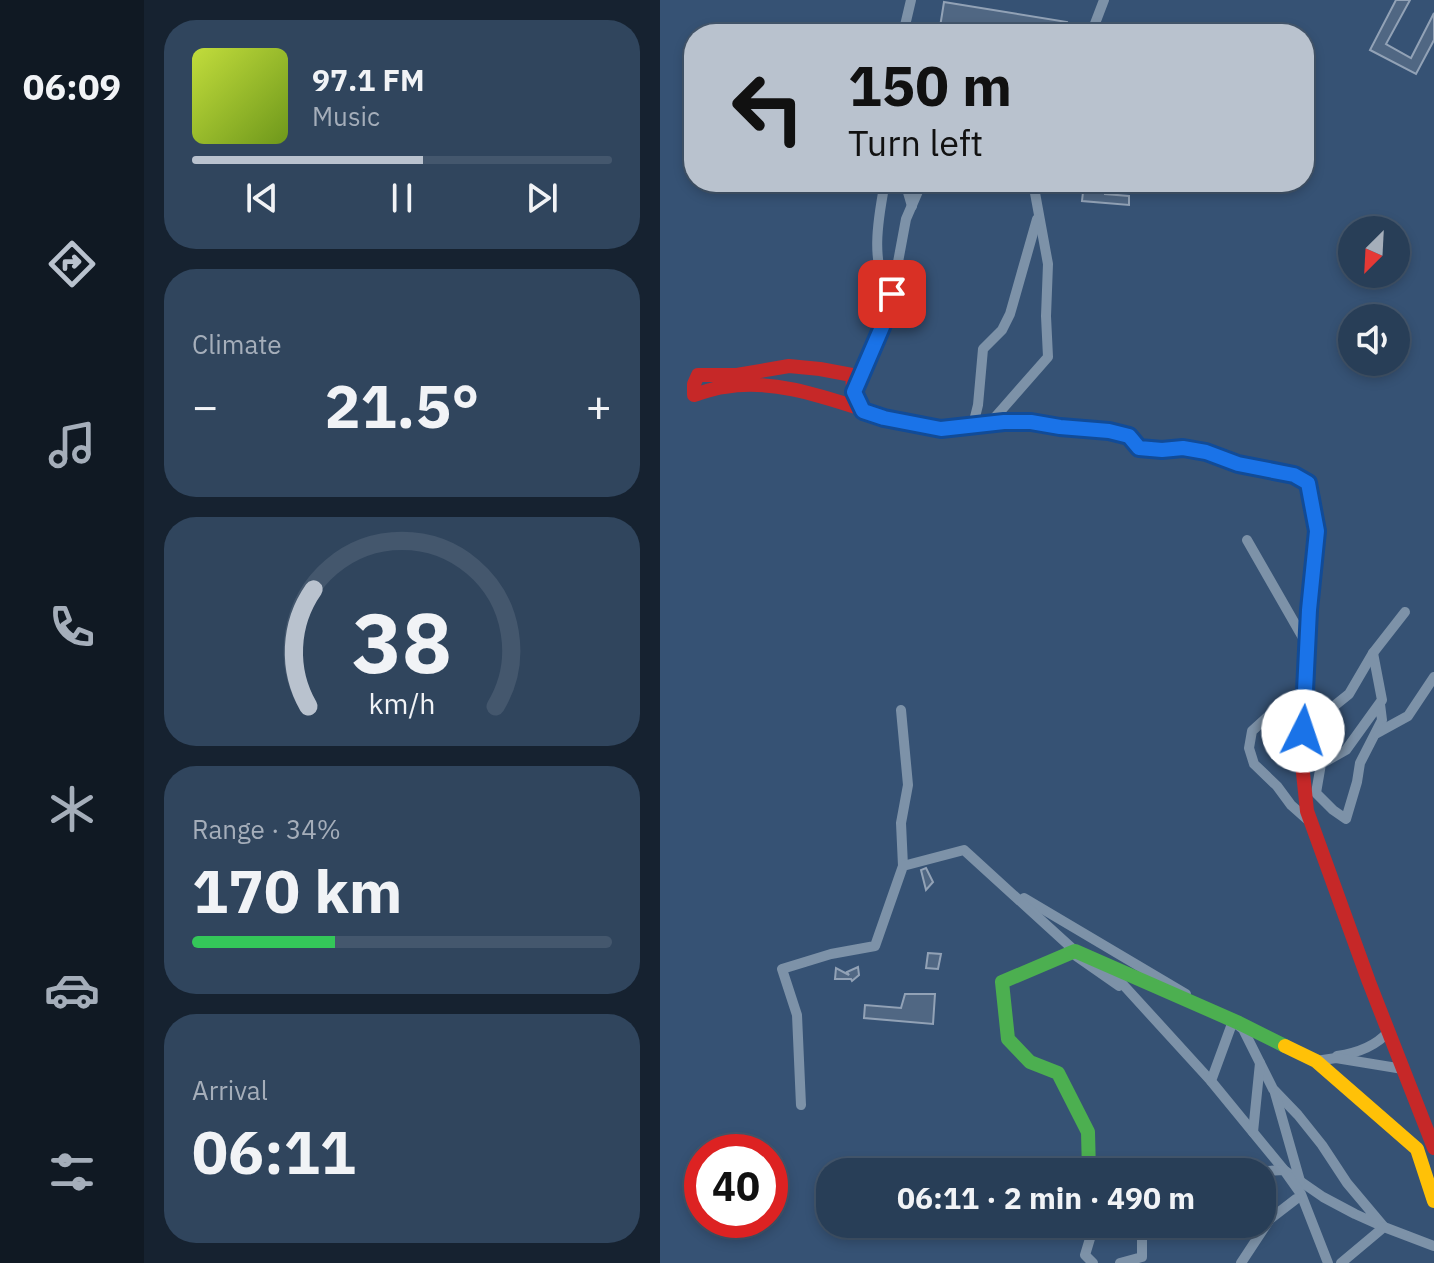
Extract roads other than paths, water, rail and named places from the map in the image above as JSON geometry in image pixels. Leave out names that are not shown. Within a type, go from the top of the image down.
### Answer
[{"type":"street","points":[[905,24],[911,0]]},
{"type":"street","points":[[1095,24],[1104,0]]},
{"type":"street","points":[[883,192],[879,215],[878,268],[884,286],[892,294]]},
{"type":"street","points":[[908,192],[912,206]]},
{"type":"street","points":[[854,392],[882,327],[892,294],[906,219],[918,192]]},
{"type":"street","points":[[990,423],[1048,357],[1048,264],[1035,192]]},
{"type":"street","points":[[973,425],[983,349],[1002,330],[1010,314],[1038,213]]},
{"type":"street","points":[[863,411],[854,392],[852,375],[820,369],[789,366],[737,375],[698,375],[694,384],[694,395],[727,386],[778,387],[811,394],[863,411],[899,422],[941,429],[1031,422],[1109,431],[1129,436],[1139,448],[1183,448],[1206,452],[1238,464],[1294,475],[1308,483],[1317,531],[1301,754],[1307,811],[1434,1148]]},
{"type":"street","points":[[1247,540],[1307,645]]},
{"type":"street","points":[[1303,731],[1349,694],[1373,653],[1405,612]]},
{"type":"street","points":[[1373,653],[1382,700],[1346,750],[1321,764],[1316,793],[1346,819],[1360,763],[1382,720],[1380,704]]},
{"type":"street","points":[[1375,734],[1408,716],[1434,677]]},
{"type":"street","points":[[1306,691],[1274,711],[1252,731],[1249,748],[1254,764],[1311,822]]},
{"type":"street","points":[[801,1105],[797,1015],[782,969],[831,954],[875,946],[903,866],[901,823],[908,785],[901,710]]},
{"type":"street","points":[[903,866],[964,850],[1073,952],[1136,998]]},
{"type":"street","points":[[1004,886],[1243,1029],[1273,1089],[1301,1183]]},
{"type":"street","points":[[1089,1158],[1088,1132],[1058,1073],[1030,1062],[1008,1039],[1002,982],[1073,952],[1322,1060],[1417,1149],[1434,1201]]},
{"type":"street","points":[[1104,964],[1211,1081],[1284,1170],[1301,1194],[1328,1263]]},
{"type":"street","points":[[1211,1081],[1231,1020]]},
{"type":"street","points":[[1322,1060],[1362,1050],[1379,1042],[1388,1032]]},
{"type":"street","points":[[1322,1060],[1336,1058],[1403,1069]]},
{"type":"street","points":[[1253,1132],[1260,1063]]},
{"type":"street","points":[[1273,1089],[1298,1115],[1347,1183],[1384,1227]]},
{"type":"street","points":[[1276,1170],[1284,1170],[1355,1214],[1434,1246]]},
{"type":"street","points":[[1241,1263],[1270,1219],[1296,1199]]},
{"type":"street","points":[[1341,1263],[1384,1227]]},
{"type":"street","points":[[1090,1238],[1085,1255],[1093,1263]]},
{"type":"street","points":[[1120,1263],[1142,1257],[1142,1238]]}]
